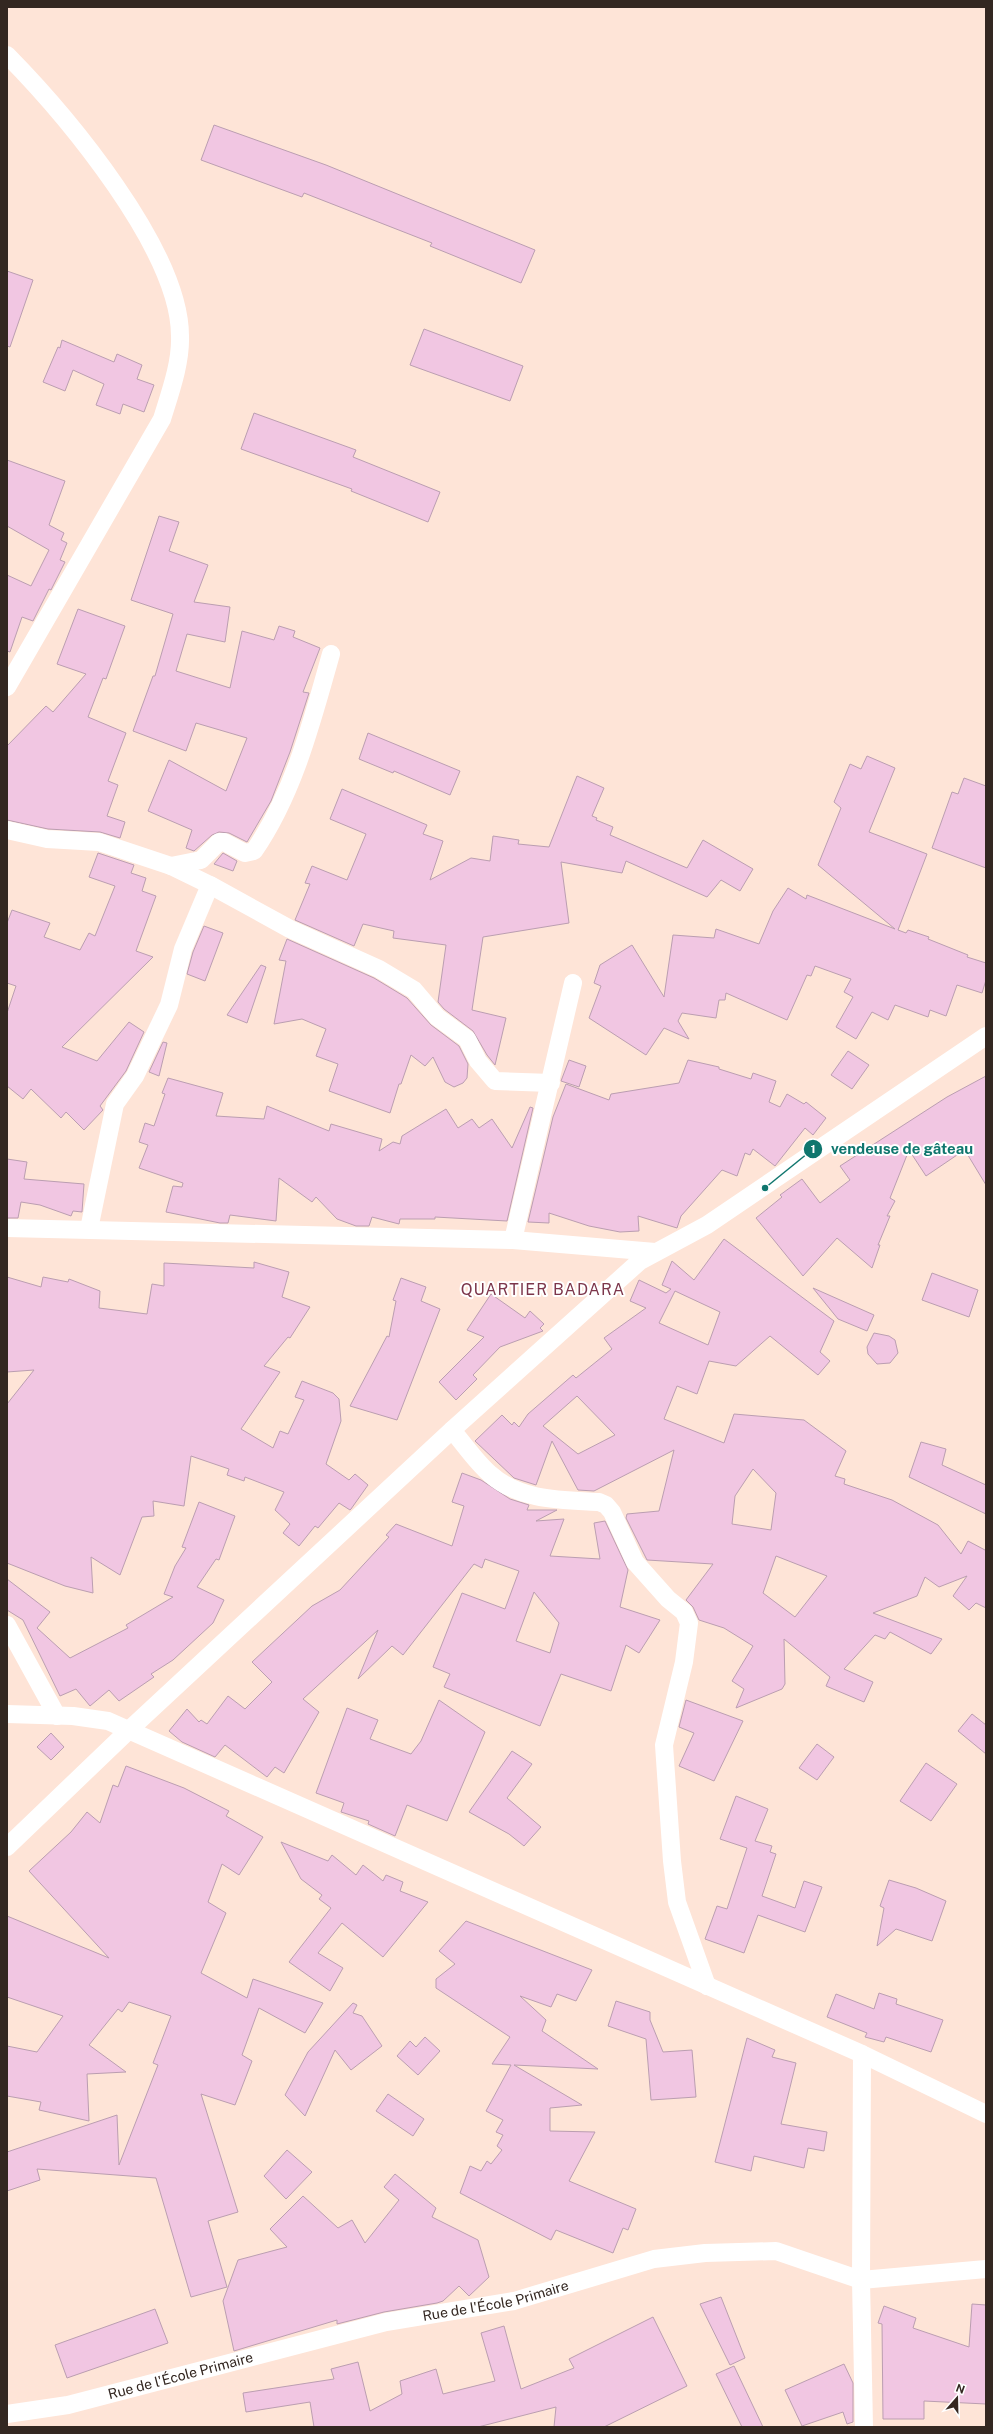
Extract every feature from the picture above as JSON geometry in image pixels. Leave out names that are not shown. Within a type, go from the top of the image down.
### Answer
[{"type":"street","points":[[7,55],[90,148],[150,241],[176,298],[180,337],[173,379],[162,419],[7,687]]},
{"type":"street","points":[[171,866],[202,860],[219,842],[224,842],[245,853],[254,851],[270,828],[304,749],[331,654]]},
{"type":"street","points":[[7,830],[47,839],[99,842],[171,866],[210,884],[290,929],[380,969],[414,990],[437,1017],[467,1040],[478,1061],[495,1081],[551,1083]]},
{"type":"street","points":[[89,1229],[115,1104],[135,1076],[169,1005],[183,950],[210,884]]},
{"type":"street","points":[[513,1240],[551,1083],[573,983]]},
{"type":"street","points":[[7,1847],[129,1730],[452,1430],[640,1261],[707,1225],[986,1036]]},
{"type":"street","points":[[7,1228],[513,1240],[655,1252]]},
{"type":"street","points":[[452,1430],[490,1474],[514,1490],[531,1496],[599,1502],[606,1505],[612,1512],[634,1562],[668,1599],[684,1612],[690,1623],[684,1662],[664,1746],[672,1861],[677,1902],[707,1986]]},
{"type":"street","points":[[7,1625],[57,1716]]},
{"type":"street","points":[[7,1714],[57,1716],[108,1721],[862,2054],[986,2114]]},
{"type":"street","points":[[862,2054],[861,2280],[864,2427]]},
{"type":"street","name":"Rue de l'École Primaire","points":[[7,2414],[68,2405],[386,2322],[514,2301],[654,2259],[705,2252],[776,2251],[861,2280],[986,2269]]},
{"type":"building","points":[[214,125],[326,165],[535,250],[521,283],[430,246],[432,243],[304,193],[302,197],[201,160]]},
{"type":"building","points":[[7,271],[33,280],[10,347],[7,346]]},
{"type":"building","points":[[424,329],[523,366],[510,401],[410,365]]},
{"type":"building","points":[[62,340],[114,362],[117,354],[142,365],[137,379],[154,385],[144,412],[123,404],[120,414],[96,405],[104,384],[73,370],[65,391],[43,382],[58,347],[60,348]]},
{"type":"building","points":[[254,413],[356,450],[353,457],[440,492],[428,522],[351,491],[352,489],[241,449]]},
{"type":"building","points":[[7,460],[65,481],[49,525],[64,533],[61,540],[67,543],[60,560],[65,562],[51,590],[49,589],[33,621],[22,617],[10,652],[7,651],[7,575],[31,586],[49,550],[7,526]]},
{"type":"building","points":[[159,516],[179,522],[169,551],[208,565],[194,602],[230,607],[225,642],[187,634],[176,671],[230,688],[242,631],[274,640],[279,626],[295,631],[293,637],[320,648],[303,692],[309,693],[290,752],[271,801],[247,842],[229,833],[219,832],[212,835],[194,851],[186,848],[192,830],[148,811],[169,760],[226,791],[247,738],[196,723],[186,751],[133,731],[153,676],[155,676],[173,614],[131,600]]},
{"type":"building","points":[[78,609],[125,626],[106,679],[103,678],[88,717],[126,733],[108,781],[118,785],[107,816],[125,822],[120,838],[100,832],[48,829],[7,820],[7,746],[46,706],[53,712],[86,674],[57,664]]},
{"type":"building","points":[[368,733],[460,771],[450,795],[394,771],[393,773],[359,759]]},
{"type":"building","points":[[867,756],[895,768],[869,832],[927,854],[898,930],[906,933],[908,930],[929,937],[928,939],[968,955],[967,957],[986,963],[986,980],[982,993],[957,985],[946,1016],[930,1010],[928,1017],[895,1005],[888,1020],[872,1012],[856,1039],[836,1027],[853,997],[844,992],[851,979],[815,966],[811,976],[807,975],[787,1020],[726,993],[725,1000],[719,1000],[716,1018],[682,1013],[678,1021],[689,1039],[664,1028],[646,1055],[589,1018],[601,986],[594,983],[600,965],[632,945],[664,997],[673,935],[714,938],[716,929],[759,944],[773,911],[788,888],[806,899],[807,895],[895,929],[818,865],[841,808],[834,802],[850,764],[861,769]]},
{"type":"building","points":[[577,776],[604,788],[592,816],[597,818],[596,820],[613,827],[610,835],[687,868],[703,840],[753,869],[740,891],[721,880],[707,897],[626,861],[622,873],[561,862],[569,923],[483,937],[472,1010],[506,1018],[495,1065],[487,1055],[473,1031],[444,1009],[438,1002],[446,945],[393,938],[394,931],[363,924],[354,946],[295,920],[310,884],[305,883],[312,866],[347,880],[366,834],[330,819],[342,789],[427,825],[423,834],[443,841],[430,880],[471,858],[490,861],[493,836],[519,840],[518,844],[549,847]]},
{"type":"building","points":[[964,778],[986,786],[986,868],[932,848],[952,792],[958,794]]},
{"type":"building","points":[[98,853],[134,865],[131,873],[146,878],[142,891],[156,896],[136,951],[153,957],[62,1047],[97,1061],[129,1022],[144,1032],[126,1071],[100,1106],[103,1110],[84,1130],[66,1112],[61,1118],[31,1089],[23,1099],[7,1086],[7,1013],[16,986],[7,983],[7,923],[12,910],[50,923],[44,937],[80,950],[89,933],[95,936],[115,886],[89,877]]},
{"type":"building","points":[[223,853],[237,861],[233,871],[214,864]]},
{"type":"building","points":[[204,926],[223,933],[205,981],[187,974],[193,952]]},
{"type":"building","points":[[287,939],[374,978],[407,998],[431,1025],[459,1046],[468,1064],[467,1078],[463,1083],[454,1087],[445,1082],[433,1057],[425,1066],[411,1055],[401,1084],[399,1084],[390,1113],[329,1091],[338,1064],[316,1056],[326,1029],[302,1019],[274,1024],[286,961],[279,960]]},
{"type":"building","points":[[261,965],[266,967],[247,1023],[227,1015]]},
{"type":"building","points":[[163,1042],[167,1043],[159,1076],[149,1072]]},
{"type":"building","points":[[848,1051],[869,1065],[852,1089],[831,1075]]},
{"type":"building","points":[[569,1060],[586,1066],[579,1087],[561,1081]]},
{"type":"building","points":[[688,1060],[719,1067],[719,1069],[751,1079],[753,1073],[776,1081],[769,1102],[780,1107],[787,1094],[804,1104],[806,1102],[826,1118],[813,1135],[805,1128],[775,1166],[753,1149],[750,1155],[745,1153],[737,1176],[722,1170],[681,1216],[677,1228],[638,1216],[639,1231],[620,1232],[589,1226],[549,1213],[549,1223],[528,1222],[553,1117],[566,1084],[609,1100],[611,1094],[679,1083]]},
{"type":"building","points":[[986,1076],[986,1185],[966,1152],[961,1155],[960,1153],[926,1176],[909,1150],[890,1198],[895,1201],[887,1216],[890,1216],[878,1245],[880,1245],[872,1268],[837,1238],[803,1276],[756,1218],[782,1197],[780,1195],[802,1179],[820,1203],[850,1180],[840,1166],[947,1097]]},
{"type":"building","points":[[168,1078],[223,1093],[216,1116],[264,1119],[267,1106],[329,1131],[331,1124],[382,1139],[379,1151],[393,1142],[400,1144],[402,1136],[446,1109],[458,1128],[472,1119],[479,1128],[492,1119],[512,1148],[530,1107],[533,1108],[507,1221],[435,1217],[435,1219],[400,1219],[399,1224],[372,1217],[369,1226],[356,1226],[337,1219],[316,1197],[312,1202],[279,1178],[276,1221],[230,1215],[228,1223],[220,1223],[166,1212],[173,1186],[182,1187],[183,1183],[139,1168],[148,1145],[139,1142],[145,1123],[154,1126],[165,1094],[162,1093]]},
{"type":"building","points":[[7,1159],[27,1162],[24,1179],[84,1184],[82,1212],[73,1211],[71,1216],[40,1205],[21,1202],[18,1218],[7,1218]]},
{"type":"building","points":[[724,1239],[834,1321],[820,1352],[830,1361],[818,1375],[770,1336],[736,1366],[709,1361],[697,1394],[677,1386],[664,1419],[724,1443],[734,1414],[804,1420],[846,1451],[835,1476],[845,1479],[844,1484],[892,1500],[938,1525],[961,1554],[968,1541],[985,1550],[986,1549],[986,1608],[976,1603],[969,1610],[953,1596],[967,1576],[939,1587],[925,1577],[917,1596],[873,1613],[942,1639],[931,1654],[890,1632],[885,1639],[875,1635],[844,1669],[873,1682],[864,1702],[826,1686],[830,1677],[784,1639],[785,1684],[782,1689],[736,1708],[744,1689],[732,1681],[753,1646],[724,1628],[699,1620],[693,1607],[686,1600],[713,1564],[647,1560],[626,1518],[627,1514],[659,1511],[674,1450],[594,1491],[578,1490],[552,1441],[536,1485],[514,1478],[475,1441],[502,1415],[512,1425],[514,1422],[519,1427],[528,1414],[573,1375],[576,1378],[612,1349],[604,1338],[646,1308],[630,1301],[639,1280],[666,1293],[671,1289],[662,1285],[672,1261],[694,1280]],"holes":[[[675,1291],[720,1312],[708,1345],[659,1323]],[[577,1396],[615,1435],[578,1454],[543,1426]],[[753,1469],[776,1493],[771,1530],[732,1524],[735,1496]],[[776,1556],[827,1576],[795,1617],[763,1593]]]},
{"type":"building","points":[[254,1262],[289,1272],[282,1297],[310,1307],[290,1338],[288,1337],[264,1366],[280,1372],[241,1429],[273,1448],[280,1431],[288,1434],[304,1400],[295,1397],[302,1381],[333,1393],[339,1399],[341,1421],[326,1464],[349,1480],[355,1474],[368,1485],[351,1509],[350,1510],[339,1503],[318,1528],[315,1526],[299,1546],[283,1533],[290,1524],[275,1510],[284,1492],[245,1477],[244,1481],[227,1475],[229,1469],[191,1456],[184,1506],[153,1501],[154,1516],[142,1517],[120,1575],[91,1557],[93,1593],[65,1586],[7,1563],[7,1404],[34,1370],[7,1372],[7,1277],[41,1287],[43,1277],[68,1282],[69,1279],[100,1291],[99,1308],[147,1314],[152,1284],[164,1286],[164,1263],[254,1268]]},
{"type":"building","points":[[932,1273],[978,1290],[969,1317],[922,1300]]},
{"type":"building","points":[[401,1278],[426,1287],[421,1301],[440,1309],[397,1420],[350,1406],[387,1336],[389,1337],[396,1301],[393,1300]]},
{"type":"building","points":[[813,1288],[874,1315],[867,1331],[838,1319]]},
{"type":"building","points":[[491,1294],[525,1318],[530,1311],[544,1324],[540,1328],[543,1331],[500,1347],[473,1375],[477,1379],[456,1400],[439,1382],[484,1337],[467,1330]]},
{"type":"building","points":[[874,1333],[889,1336],[895,1340],[898,1353],[890,1363],[877,1364],[868,1354],[867,1347]]},
{"type":"building","points":[[921,1442],[946,1449],[942,1465],[986,1485],[986,1514],[909,1477]]},
{"type":"building","points":[[462,1473],[481,1480],[510,1499],[529,1505],[527,1510],[557,1510],[536,1521],[564,1519],[550,1556],[600,1559],[594,1523],[605,1521],[628,1570],[620,1607],[660,1620],[639,1653],[626,1645],[611,1691],[561,1674],[540,1726],[444,1687],[450,1674],[433,1667],[462,1593],[505,1609],[519,1571],[485,1559],[482,1568],[474,1564],[403,1655],[392,1646],[358,1679],[378,1630],[303,1699],[319,1712],[284,1773],[275,1767],[267,1777],[225,1745],[215,1757],[182,1742],[169,1731],[187,1709],[199,1722],[201,1720],[207,1724],[228,1696],[245,1709],[272,1682],[252,1662],[312,1606],[340,1590],[389,1537],[386,1535],[396,1524],[452,1546],[464,1506],[452,1502]],"holes":[[[534,1592],[559,1623],[550,1653],[516,1641]]]},
{"type":"building","points":[[199,1502],[235,1516],[219,1560],[216,1559],[197,1587],[224,1600],[213,1623],[173,1660],[151,1674],[154,1677],[119,1701],[109,1690],[90,1706],[76,1689],[60,1696],[23,1620],[7,1610],[7,1579],[50,1612],[37,1628],[70,1658],[128,1628],[126,1625],[173,1597],[164,1594],[175,1566],[186,1548],[182,1547]]},
{"type":"building","points":[[439,1700],[485,1732],[447,1821],[407,1805],[395,1836],[368,1824],[369,1821],[341,1812],[344,1803],[316,1793],[347,1708],[378,1720],[370,1739],[411,1754],[421,1741]]},
{"type":"building","points":[[686,1700],[743,1721],[714,1781],[679,1766],[694,1733],[679,1727]]},
{"type":"building","points":[[972,1714],[986,1725],[986,1754],[958,1731]]},
{"type":"building","points":[[51,1733],[64,1747],[51,1760],[37,1747]]},
{"type":"building","points":[[817,1744],[834,1757],[817,1780],[799,1768]]},
{"type":"building","points":[[512,1751],[532,1764],[507,1798],[541,1827],[524,1846],[509,1834],[469,1812]]},
{"type":"building","points":[[926,1763],[957,1784],[931,1821],[900,1801]]},
{"type":"building","points":[[126,1766],[184,1788],[229,1811],[226,1816],[263,1837],[239,1875],[222,1864],[208,1902],[226,1913],[201,1973],[247,1998],[253,1979],[323,2003],[305,2033],[259,2008],[242,2055],[252,2061],[235,2105],[201,2094],[238,2212],[208,2221],[227,2287],[191,2297],[156,2178],[37,2169],[40,2180],[7,2191],[7,2152],[117,2115],[119,2165],[158,2065],[153,2063],[171,2016],[129,2002],[122,2012],[118,2009],[89,2045],[126,2072],[87,2074],[89,2121],[39,2110],[41,2102],[7,2096],[7,2046],[37,2052],[63,2016],[7,1997],[7,1916],[109,1958],[29,1871],[71,1832],[87,1812],[100,1823],[113,1785],[118,1787]]},
{"type":"building","points":[[736,1796],[768,1809],[755,1841],[772,1846],[770,1852],[776,1854],[762,1896],[795,1908],[804,1881],[822,1887],[805,1932],[758,1915],[744,1953],[705,1939],[717,1906],[727,1909],[747,1848],[720,1839]]},
{"type":"building","points":[[281,1842],[328,1861],[332,1855],[356,1875],[363,1865],[383,1881],[386,1875],[403,1882],[400,1891],[428,1902],[383,1957],[342,1923],[318,1953],[343,1968],[330,1991],[289,1962],[331,1908],[319,1899],[322,1895],[301,1879]]},
{"type":"building","points":[[889,1880],[916,1888],[946,1901],[932,1941],[896,1929],[877,1946],[884,1908],[880,1906]]},
{"type":"building","points":[[466,1921],[592,1970],[576,2001],[557,1994],[551,2007],[520,1996],[546,2020],[542,2031],[598,2069],[514,2065],[582,2105],[550,2108],[550,2131],[595,2132],[569,2181],[636,2209],[628,2230],[623,2228],[613,2253],[556,2230],[551,2240],[460,2193],[470,2166],[481,2171],[487,2161],[491,2164],[502,2150],[497,2146],[503,2135],[496,2132],[503,2120],[486,2111],[511,2065],[492,2064],[510,2037],[436,1988],[436,1979],[455,1964],[439,1951]]},
{"type":"building","points":[[879,1993],[897,1999],[896,2004],[943,2020],[931,2052],[886,2037],[884,2042],[865,2037],[867,2033],[827,2017],[836,1994],[874,2009]]},
{"type":"building","points":[[616,2001],[650,2012],[650,2020],[663,2052],[692,2050],[696,2097],[651,2100],[646,2039],[608,2026]]},
{"type":"building","points":[[353,2003],[357,2005],[353,2013],[362,2016],[382,2046],[351,2070],[335,2050],[305,2116],[285,2095],[308,2052]]},
{"type":"building","points":[[425,2037],[440,2051],[418,2075],[397,2056],[410,2041],[416,2047]]},
{"type":"building","points":[[747,2038],[775,2050],[772,2057],[796,2063],[781,2124],[827,2132],[824,2151],[808,2148],[804,2168],[754,2156],[751,2171],[715,2162]]},
{"type":"building","points":[[388,2094],[424,2119],[413,2136],[376,2111]]},
{"type":"building","points":[[287,2150],[312,2172],[286,2199],[264,2176]]},
{"type":"building","points":[[395,2174],[436,2208],[432,2217],[478,2240],[489,2277],[469,2296],[459,2286],[443,2301],[437,2303],[384,2312],[337,2324],[337,2320],[234,2351],[223,2301],[238,2260],[287,2247],[270,2229],[303,2196],[338,2228],[352,2220],[365,2243],[399,2200],[384,2187]]},
{"type":"building","points":[[721,2297],[745,2358],[730,2365],[700,2304]]},
{"type":"building","points":[[972,2304],[986,2305],[986,2404],[924,2401],[924,2419],[883,2419],[882,2324],[878,2323],[884,2306],[916,2318],[913,2328],[969,2347]]},
{"type":"building","points":[[155,2309],[168,2343],[67,2378],[55,2345]]},
{"type":"building","points":[[653,2317],[687,2386],[604,2427],[554,2427],[556,2407],[478,2427],[314,2427],[310,2402],[246,2412],[243,2393],[334,2379],[331,2369],[358,2362],[370,2411],[402,2394],[400,2381],[436,2369],[443,2394],[495,2381],[481,2333],[504,2326],[521,2389],[574,2368],[569,2359]]},
{"type":"building","points":[[844,2364],[853,2383],[853,2422],[847,2424],[843,2412],[802,2426],[785,2390]]},
{"type":"building","points":[[734,2366],[763,2427],[742,2427],[716,2374]]},
{"type":"place","name":"vendeuse de gâteau","points":[[765,1188]]},
{"type":"district","name":"QUARTIER BADARA","points":[[543,1289]]}]
